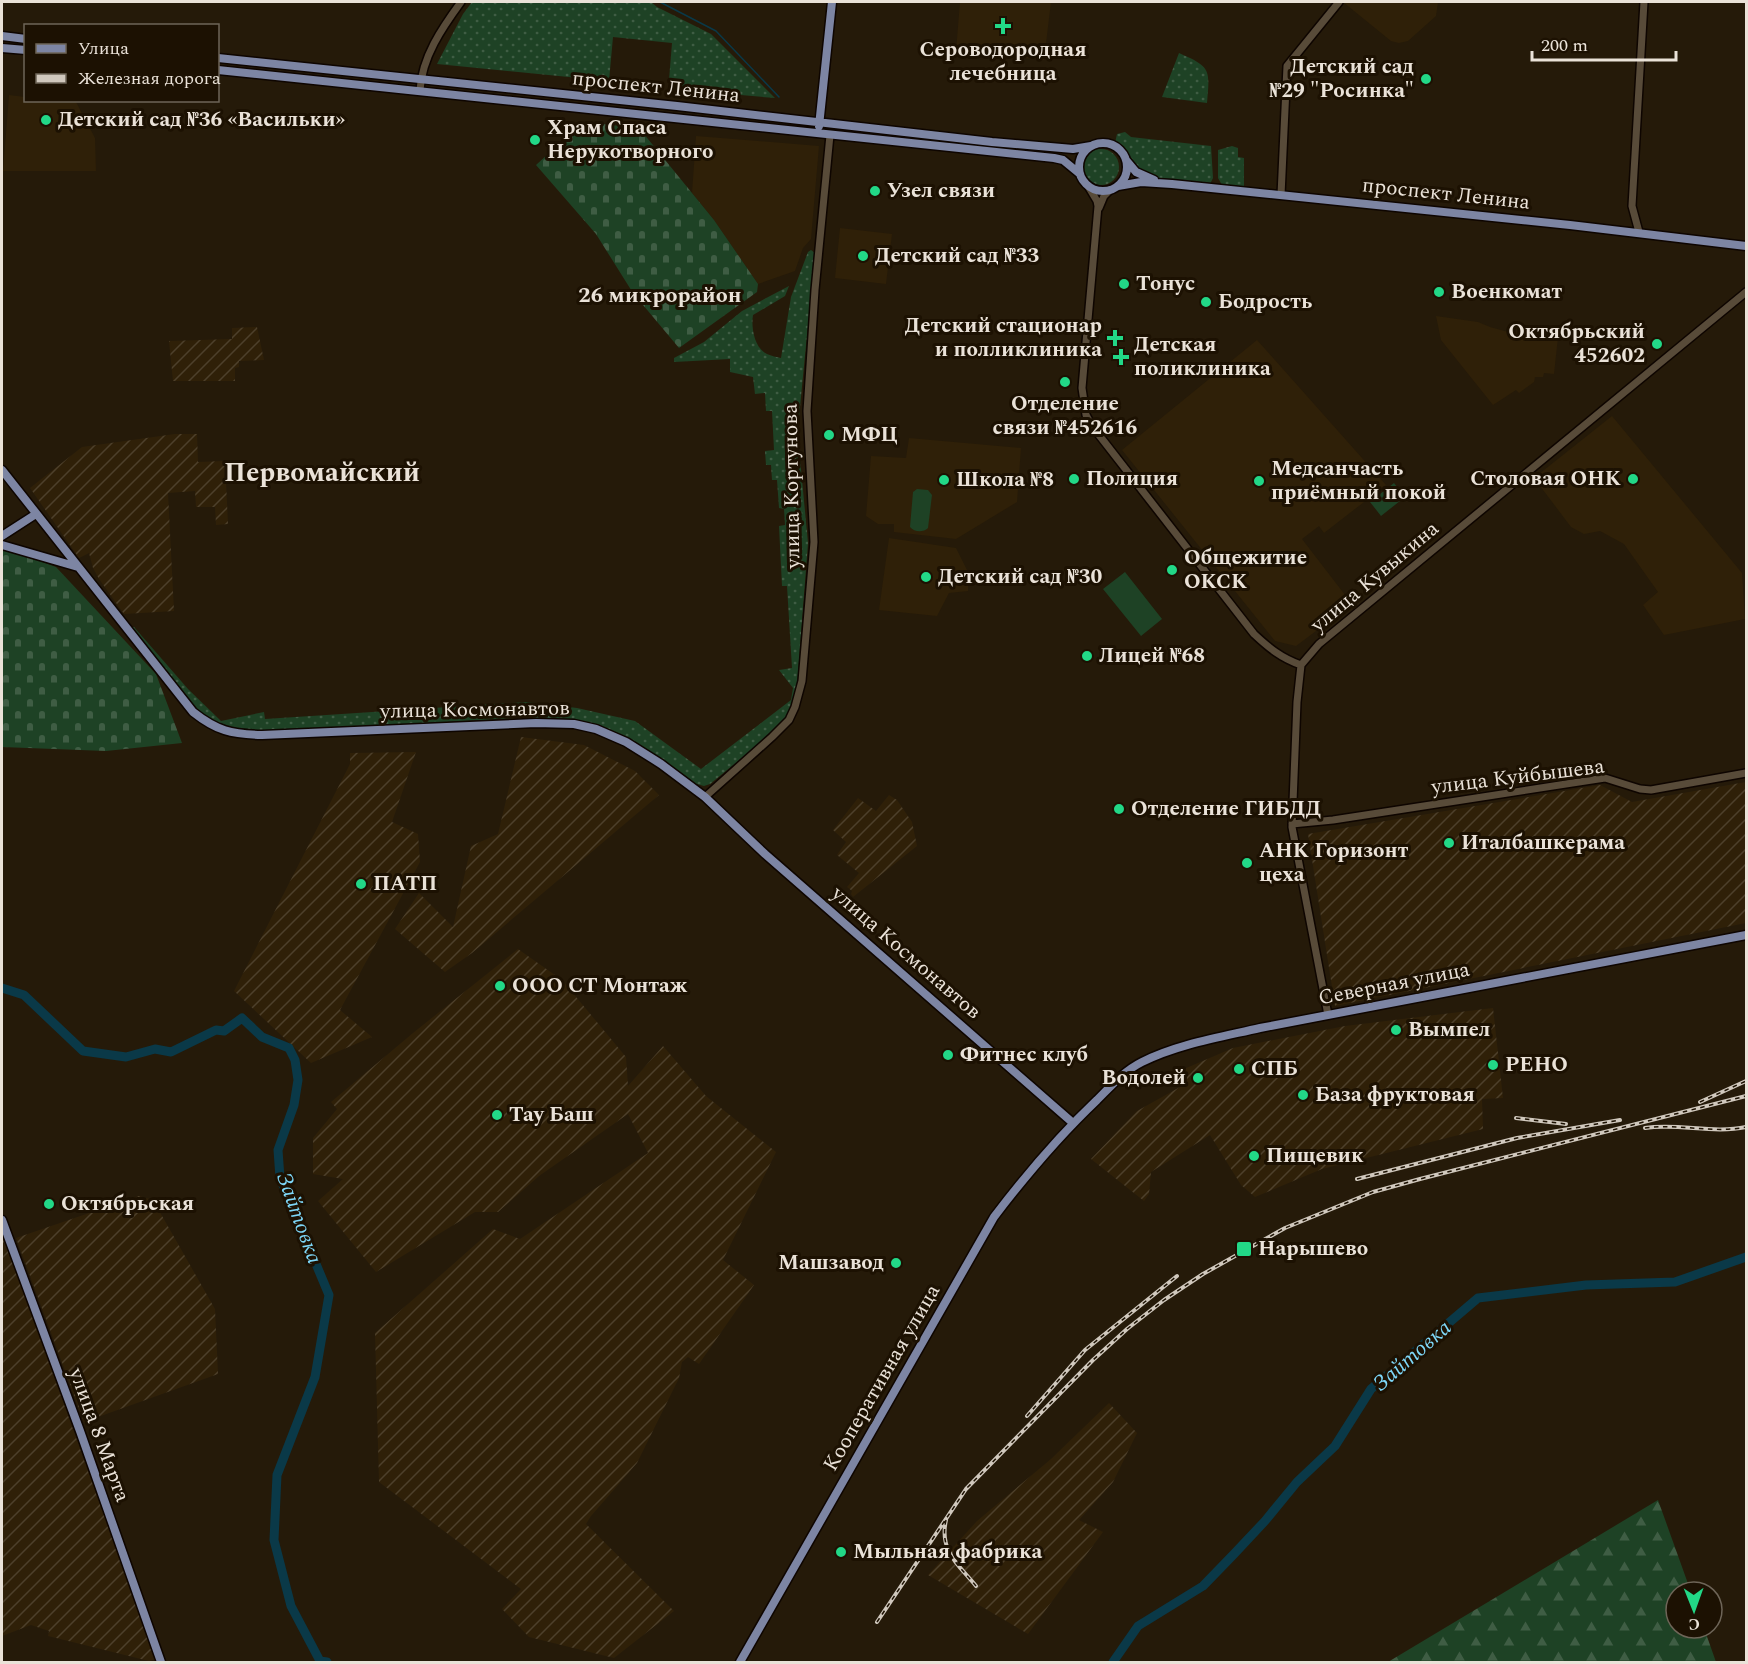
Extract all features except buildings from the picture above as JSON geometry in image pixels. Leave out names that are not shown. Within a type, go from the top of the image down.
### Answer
[{"type":"main road","points":[[819,134],[832,2]]},
{"type":"main road","points":[[2,36],[24,39]]},
{"type":"main road","points":[[2,48],[24,50]]},
{"type":"main road","name":"проспект Ленина","points":[[219,58],[1036,147],[1080,149],[1091,146]]},
{"type":"main road","name":"проспект Ленина","points":[[219,69],[1063,160],[1080,174]]},
{"type":"main road","points":[[830,135],[831,124]]},
{"type":"main road","points":[[1100,143],[1110,144],[1125,158],[1126,173],[1114,188],[1099,191],[1088,186],[1078,168],[1082,156],[1091,146],[1100,143]]},
{"type":"main road","name":"проспект Ленина","points":[[1125,158],[1136,172],[1143,176],[1172,184]]},
{"type":"main road","name":"проспект Ленина","points":[[1114,188],[1141,182],[1172,184],[1746,245]]},
{"type":"main road","name":"улица Космонавтов","points":[[2,470],[193,712],[220,730],[238,734],[262,735],[527,723],[574,724],[596,729],[626,742],[661,764],[705,797],[765,854],[1073,1123]]},
{"type":"main road","points":[[2,536],[36,514]]},
{"type":"main road","points":[[2,545],[78,567]]},
{"type":"main road","name":"Северная улица","points":[[1073,1123],[1126,1072],[1143,1062],[1199,1041],[1746,935]]},
{"type":"main road","name":"Кооперативная улица","points":[[740,1662],[994,1217],[1029,1172],[1073,1123]]},
{"type":"main road","name":"улица 8 Марта","points":[[2,1220],[161,1662]]},
{"type":"street","points":[[420,90],[422,68],[446,23],[461,2]]},
{"type":"street","points":[[1281,195],[1287,66],[1339,2]]},
{"type":"street","points":[[1639,232],[1632,206],[1644,2]]},
{"type":"street","name":"улица Кортунова","points":[[705,797],[789,720],[802,681],[814,542],[807,411],[815,290],[830,135]]},
{"type":"street","points":[[1088,186],[1097,201],[1098,217]]},
{"type":"street","points":[[1114,188],[1102,201],[1098,217],[1082,388],[1086,415],[1097,433],[1254,634],[1275,653],[1301,665],[1297,702],[1292,824],[1328,1015]]},
{"type":"street","name":"улица Кувыкина","points":[[1301,665],[1319,644],[1746,292]]},
{"type":"street","name":"улица Куйбышева","points":[[1292,824],[1333,820],[1605,778],[1640,789],[1651,790],[1746,773]]},
{"type":"shaded area","name":"Сероводородная лечебница","points":[[960,2],[1051,2],[1044,60],[956,51]]},
{"type":"shaded area","points":[[1343,2],[1438,2],[1436,16],[1408,41],[1399,43],[1391,41]]},
{"type":"shaded area","name":"Детский сад №36 «Васильки»","points":[[9,95],[24,97],[24,102],[76,102],[95,138],[96,171],[3,171]]},
{"type":"shaded area","points":[[696,136],[819,146],[811,239],[803,248],[795,271],[758,284],[714,220],[692,193]]},
{"type":"shaded area","name":"Детский сад №33","points":[[840,228],[892,234],[886,284],[835,278]]},
{"type":"shaded area","points":[[1436,316],[1478,322],[1508,332],[1558,337],[1554,374],[1544,373],[1543,377],[1535,377],[1534,382],[1519,393],[1516,390],[1493,405],[1441,340]]},
{"type":"shaded area","points":[[257,327],[264,360],[239,361],[239,367],[235,368],[235,381],[173,381],[169,341],[232,339],[232,328]]},
{"type":"shaded area","points":[[1257,340],[1386,485],[1324,533],[1319,526],[1302,539],[1352,604],[1296,646],[1275,641],[1122,450]]},
{"type":"shaded area","points":[[1612,416],[1742,573],[1745,619],[1664,635],[1643,605],[1658,592],[1624,544],[1600,531],[1584,534],[1571,527],[1534,478]]},
{"type":"shaded area","points":[[175,434],[197,434],[198,462],[225,461],[228,524],[216,525],[215,507],[196,507],[195,491],[168,493],[174,611],[124,614],[99,579],[89,553],[79,558],[30,488],[82,447]]},
{"type":"shaded area","name":"Школа №8","points":[[909,438],[1021,448],[1017,502],[956,539],[894,532],[894,524],[878,524],[866,516],[871,456],[906,458]]},
{"type":"shaded area","name":"Детский сад №30","points":[[889,538],[956,548],[968,572],[968,591],[949,593],[937,616],[879,610]]},
{"type":"shaded area","points":[[521,737],[584,745],[635,771],[659,795],[472,953],[445,972],[395,929],[419,893],[453,927],[471,846],[498,834]]},
{"type":"shaded area","points":[[416,752],[392,822],[418,834],[420,862],[340,1010],[372,1037],[311,1063],[234,991],[350,764],[350,753]]},
{"type":"shaded area","points":[[1746,782],[1746,923],[1335,1006],[1308,834],[1600,785],[1632,802]]},
{"type":"shaded area","points":[[889,795],[897,800],[912,822],[917,846],[853,897],[852,891],[847,887],[859,873],[837,855],[846,842],[833,830],[858,798],[876,811]]},
{"type":"shaded area","points":[[518,949],[562,980],[626,1057],[628,1086],[663,1046],[706,1096],[776,1152],[723,1260],[754,1285],[699,1364],[688,1357],[682,1362],[679,1378],[637,1463],[586,1524],[674,1611],[614,1658],[529,1637],[502,1609],[521,1589],[379,1482],[375,1333],[493,1229],[520,1239],[648,1153],[628,1114],[539,1176],[498,1212],[475,1212],[376,1272],[318,1201],[343,1179],[313,1174],[313,1138],[337,1109],[331,1102]]},
{"type":"shaded area","points":[[1493,1008],[1503,1098],[1482,1099],[1483,1129],[1322,1169],[1255,1197],[1241,1185],[1210,1135],[1151,1172],[1149,1194],[1144,1201],[1091,1159],[1137,1111],[1180,1087],[1177,1072],[1233,1048],[1345,1026]]},
{"type":"shaded area","points":[[139,1196],[153,1200],[215,1309],[218,1374],[84,1422],[16,1238]]},
{"type":"shaded area","points":[[2,1234],[156,1659],[149,1661],[48,1636],[49,1631],[31,1625],[2,1636]]},
{"type":"shaded area","points":[[1109,1403],[1137,1433],[1113,1482],[1079,1520],[1103,1532],[1028,1634],[928,1575],[977,1521],[1051,1459]]},
{"type":"green space","points":[[472,2],[651,2],[711,34],[775,98],[671,89],[669,80],[672,43],[613,37],[609,81],[437,64],[463,14]]},
{"type":"green space","points":[[1179,53],[1203,66],[1206,71],[1208,76],[1207,103],[1162,97]]},
{"type":"green space","points":[[583,122],[639,128],[714,220],[758,284],[757,292],[679,348],[633,293],[596,234],[536,165]]},
{"type":"green space","points":[[1125,132],[1131,137],[1211,146],[1213,178],[1210,184],[1152,178],[1140,173],[1131,163],[1127,151],[1115,143],[1117,134]]},
{"type":"green space","points":[[1232,146],[1238,148],[1238,157],[1244,158],[1244,188],[1222,185],[1218,178],[1218,150]]},
{"type":"green space","points":[[1101,149],[1114,154],[1119,167],[1114,180],[1101,185],[1088,180],[1083,167],[1088,154]]},
{"type":"green space","points":[[811,250],[815,253],[799,417],[799,448],[808,543],[796,699],[788,718],[782,725],[710,784],[704,786],[693,783],[641,748],[561,720],[515,718],[254,733],[226,727],[212,722],[190,704],[131,627],[134,627],[188,689],[221,721],[264,712],[265,719],[527,702],[577,708],[635,721],[701,769],[791,700],[793,688],[779,670],[792,668],[787,586],[782,586],[779,526],[785,525],[784,509],[779,508],[777,480],[772,480],[771,465],[766,465],[765,451],[774,450],[772,411],[766,411],[765,393],[755,394],[753,377],[730,372],[730,359],[674,362],[674,358],[704,342],[742,311],[789,286],[785,296],[753,315],[753,331],[759,347],[767,354],[781,358],[791,297],[808,252]]},
{"type":"green space","points":[[1394,483],[1405,497],[1381,516],[1370,502]]},
{"type":"green space","points":[[917,489],[928,490],[932,495],[928,528],[921,531],[910,527],[913,492]]},
{"type":"green space","points":[[2,547],[56,567],[156,674],[182,743],[106,751],[2,747]]},
{"type":"green space","points":[[1125,572],[1162,619],[1141,636],[1103,589]]},
{"type":"green space","points":[[1658,1500],[1687,1580],[1664,1580],[1664,1640],[1708,1640],[1716,1662],[1388,1662]]},
{"type":"waterway","points":[[660,2],[716,31],[779,97]]},
{"type":"waterway","name":"Зайтовка","points":[[2,988],[24,995],[83,1051],[126,1057],[155,1049],[171,1052],[216,1030],[224,1031],[242,1018],[262,1037],[289,1048],[295,1060],[298,1080],[294,1105],[278,1150],[280,1178],[329,1295],[315,1377],[277,1475],[274,1540],[291,1606],[320,1661],[327,1662]]},
{"type":"waterway","name":"Зайтовка","points":[[1113,1662],[1138,1626],[1203,1586],[1234,1554],[1297,1482],[1335,1446],[1371,1389],[1478,1298],[1586,1285],[1675,1282],[1746,1257]]},
{"type":"railway","points":[[1700,1102],[1746,1081]]},
{"type":"railway","points":[[877,1622],[966,1489],[1093,1360],[1127,1329],[1164,1300],[1203,1274],[1285,1228],[1373,1192],[1746,1096]]},
{"type":"railway","points":[[1516,1118],[1566,1124]]},
{"type":"railway","points":[[1357,1179],[1517,1138],[1620,1120]]},
{"type":"railway","points":[[1645,1128],[1734,1129],[1746,1127]]},
{"type":"railway","points":[[1027,1416],[1085,1350],[1177,1276]]},
{"type":"railway","points":[[946,1520],[945,1540],[948,1549],[957,1564],[976,1586]]},
{"type":"place","name":"Сероводородная лечебница","points":[[1003,26]]},
{"type":"place","name":"Детский сад №29 \"Росинка\"","points":[[1426,79]]},
{"type":"place","name":"Детский сад №36 «Васильки»","points":[[46,120]]},
{"type":"place","name":"Храм Спаса Нерукотворного","points":[[535,140]]},
{"type":"place","name":"Узел связи","points":[[875,191]]},
{"type":"place","name":"Детский сад №33","points":[[863,256]]},
{"type":"place","name":"Тонус","points":[[1124,284]]},
{"type":"place","name":"Военкомат","points":[[1439,292]]},
{"type":"place","name":"Бодрость","points":[[1206,302]]},
{"type":"place","name":"Детский стационар и полликлиника","points":[[1115,338]]},
{"type":"place","name":"Октябрьский 452602","points":[[1657,344]]},
{"type":"place","name":"Детская поликлиника","points":[[1121,357]]},
{"type":"place","name":"Отделение связи №452616","points":[[1065,382]]},
{"type":"place","name":"МФЦ","points":[[829,435]]},
{"type":"place","name":"Полиция","points":[[1074,479]]},
{"type":"place","name":"Столовая ОНК","points":[[1633,479]]},
{"type":"place","name":"Школа №8","points":[[944,480]]},
{"type":"place","name":"Медсанчасть приёмный покой","points":[[1259,481]]},
{"type":"place","name":"Общежитие ОКСК","points":[[1172,570]]},
{"type":"place","name":"Детский сад №30","points":[[926,577]]},
{"type":"place","name":"Лицей №68","points":[[1087,656]]},
{"type":"place","name":"Отделение ГИБДД","points":[[1119,809]]},
{"type":"place","name":"Италбашкерама","points":[[1449,843]]},
{"type":"place","name":"АНК Горизонт цеха","points":[[1247,863]]},
{"type":"place","name":"ПАТП","points":[[361,884]]},
{"type":"place","name":"ООО СТ Монтаж","points":[[500,986]]},
{"type":"place","name":"Вымпел","points":[[1396,1030]]},
{"type":"place","name":"Фитнес клуб","points":[[948,1055]]},
{"type":"place","name":"РЕНО","points":[[1493,1065]]},
{"type":"place","name":"СПБ","points":[[1239,1069]]},
{"type":"place","name":"Водолей","points":[[1198,1078]]},
{"type":"place","name":"База фруктовая","points":[[1303,1095]]},
{"type":"place","name":"Тау Баш","points":[[497,1115]]},
{"type":"place","name":"Пищевик","points":[[1254,1156]]},
{"type":"place","name":"Октябрьская","points":[[49,1204]]},
{"type":"place","name":"Нарышево","points":[[1244,1249]]},
{"type":"place","name":"Машзавод","points":[[896,1263]]},
{"type":"place","name":"Мыльная фабрика","points":[[841,1552]]},
{"type":"district","name":"26 микрорайон","points":[[660,295]]},
{"type":"district","name":"Первомайский","points":[[322,473]]}]
